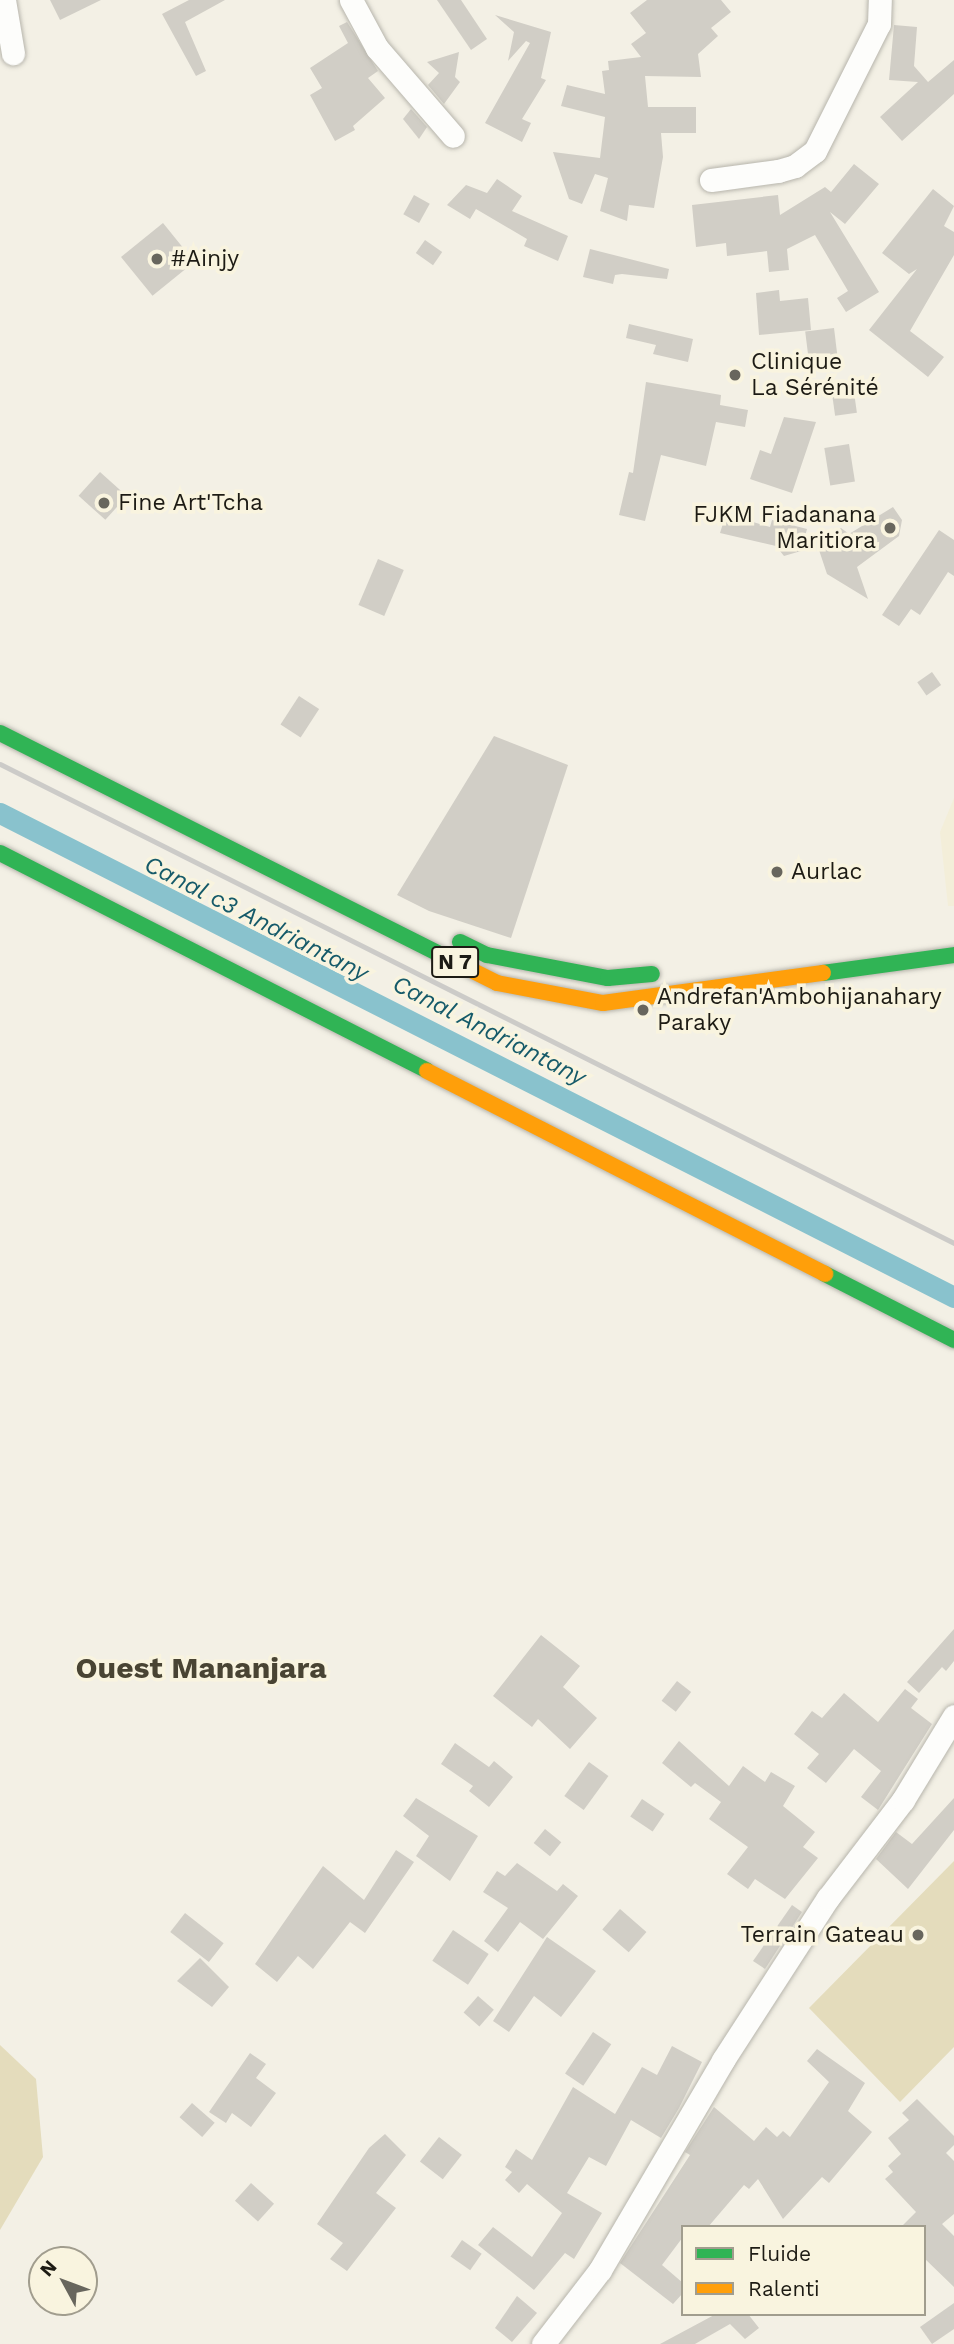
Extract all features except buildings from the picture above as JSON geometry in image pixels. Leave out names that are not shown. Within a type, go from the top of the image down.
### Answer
[{"type":"main road","name":"N 7","points":[[0,733],[497,983],[603,1003],[954,955]]},
{"type":"main road","points":[[0,853],[954,1340]]},
{"type":"main road","name":"N 7","points":[[441,932],[487,955],[608,978],[669,972]]},
{"type":"street","points":[[4,0],[13,53]]},
{"type":"street","points":[[351,0],[377,48],[453,136]]},
{"type":"street","points":[[711,180],[778,172],[795,166],[815,151],[879,23],[880,0]]},
{"type":"street","points":[[543,2344],[600,2270],[723,2060],[828,1899],[903,1800],[954,1716]]},
{"type":"shaded area","points":[[954,798],[954,906],[948,906],[940,832]]},
{"type":"shaded area","name":"Terrain Gateau","points":[[954,1861],[954,2047],[900,2102],[809,2008]]},
{"type":"shaded area","points":[[0,2045],[36,2079],[43,2157],[0,2230]]},
{"type":"waterway","name":"Canal c3 Andriantany","points":[[0,809],[831,1235]]},
{"type":"waterway","name":"Canal c3 Andriantany","points":[[0,813],[954,1297]]},
{"type":"railway","points":[[0,764],[954,1243]]},
{"type":"traffic: fast","points":[[0,733],[445,957]]},
{"type":"traffic: fast","points":[[0,853],[427,1071]]},
{"type":"traffic: fast","points":[[460,942],[487,955],[608,978],[652,974]]},
{"type":"traffic: fast","points":[[823,973],[954,955]]},
{"type":"traffic: fast","points":[[825,1274],[954,1340]]},
{"type":"traffic: slow","points":[[445,957],[497,983],[603,1003],[823,973]]},
{"type":"traffic: slow","points":[[427,1071],[825,1274]]},
{"type":"place","name":"#Ainjy","points":[[157,259]]},
{"type":"place","name":"Clinique La Sérénité","points":[[735,375]]},
{"type":"place","name":"Fine Art'Tcha","points":[[104,503]]},
{"type":"place","name":"FJKM Fiadanana Maritiora","points":[[890,528]]},
{"type":"place","name":"Aurlac","points":[[777,872]]},
{"type":"place","name":"Andrefan'Ambohijanahary Paraky","points":[[643,1010]]},
{"type":"place","name":"Terrain Gateau","points":[[918,1935]]},
{"type":"district","name":"Ouest Mananjara","points":[[201,1668]]},
{"type":"water label","name":"Canal Andriantany","points":[[489,1031]]}]
